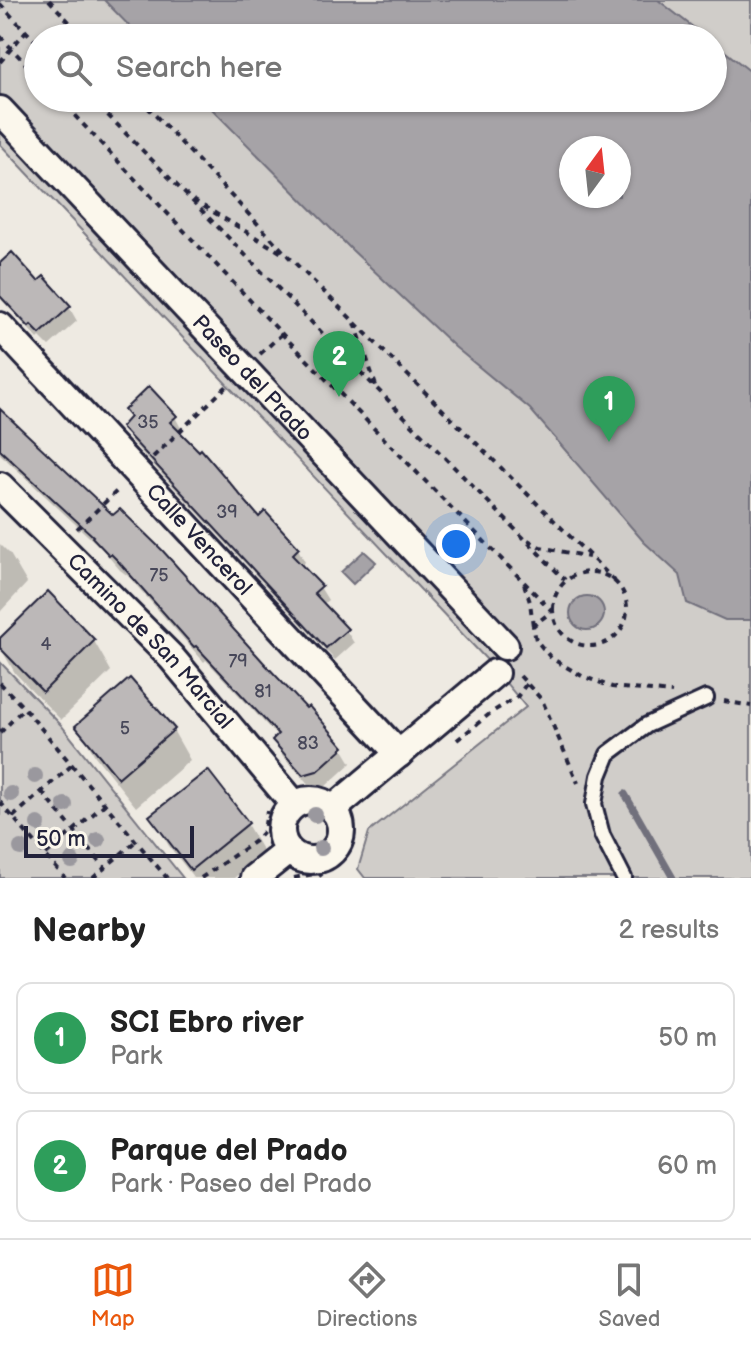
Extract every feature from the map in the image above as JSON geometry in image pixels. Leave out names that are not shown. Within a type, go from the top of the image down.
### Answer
[{"type":"street","name":"Paseo del Prado","points":[[0,110],[505,646]]},
{"type":"street","name":"Calle Vencerol","points":[[0,326],[399,754]]},
{"type":"street","name":"Camino de San Marcial","points":[[0,486],[171,657],[294,804]]},
{"type":"street","points":[[333,809],[495,673]]},
{"type":"street","points":[[307,800],[321,801],[333,809],[340,821],[342,834],[331,869],[300,859],[288,851],[281,840],[280,827],[285,814],[294,804],[307,800]]},
{"type":"street","points":[[254,878],[288,851]]},
{"type":"lane","points":[[624,878],[602,835],[594,804],[599,776],[608,754],[647,725],[706,698]]},
{"type":"path","points":[[49,0],[71,24]]},
{"type":"path","points":[[0,4],[24,29]]},
{"type":"path","points":[[0,62],[24,33]]},
{"type":"path","points":[[0,36],[24,62]]},
{"type":"path","points":[[71,112],[552,611]]},
{"type":"path","points":[[105,112],[565,580]]},
{"type":"path","points":[[152,112],[289,257],[619,585],[628,607],[620,631],[611,640],[599,646],[586,646],[562,635],[552,611],[553,599],[565,580],[587,571],[599,572],[619,585]]},
{"type":"path","points":[[188,197],[289,257]]},
{"type":"path","points":[[354,321],[377,389]]},
{"type":"path","points":[[152,458],[282,334]]},
{"type":"path","points":[[72,534],[128,480]]},
{"type":"path","points":[[523,537],[540,547],[592,557]]},
{"type":"path","points":[[523,582],[530,602],[536,640],[551,658],[582,676],[612,687],[751,706]]},
{"type":"path","points":[[533,626],[552,611]]},
{"type":"path","points":[[0,683],[167,878]]},
{"type":"path","points":[[454,742],[517,697],[527,683]]},
{"type":"path","points":[[0,733],[24,708]]},
{"type":"path","points":[[13,817],[72,765]]},
{"type":"path","points":[[42,792],[105,868]]},
{"type":"path","points":[[0,802],[65,878]]},
{"type":"path","points":[[45,855],[105,804]]},
{"type":"path","points":[[201,878],[255,841],[264,831],[267,809]]},
{"type":"path","points":[[294,878],[331,869],[348,851],[353,825],[359,819]]},
{"type":"path","points":[[93,878],[136,841]]},
{"type":"path","points":[[285,878],[296,868],[331,869]]},
{"type":"shaded area","points":[[0,0],[751,0],[751,878],[365,878],[358,869],[369,832],[526,707],[487,660],[0,144]]},
{"type":"shaded area","points":[[104,0],[658,0],[689,24],[127,24]]},
{"type":"shaded area","points":[[727,53],[751,72],[751,620],[725,620],[687,603],[680,575],[644,542],[530,409],[455,347],[352,250],[215,112],[727,112]]},
{"type":"shaded area","points":[[364,551],[376,562],[353,584],[341,572]]},
{"type":"shaded area","points":[[587,596],[599,601],[604,613],[599,625],[587,630],[575,625],[570,613],[575,601]]},
{"type":"shaded area","points":[[0,662],[61,725],[183,878],[0,878]]},
{"type":"building","points":[[12,252],[38,281],[44,276],[71,306],[40,334],[31,325],[29,327],[0,296],[0,263]]},
{"type":"building","points":[[149,386],[177,416],[170,422],[199,451],[201,449],[259,517],[265,511],[299,548],[292,555],[322,586],[314,593],[348,629],[326,648],[121,427],[130,417],[124,410]]},
{"type":"building","points":[[0,409],[113,515],[120,509],[162,550],[344,747],[317,771],[303,775],[272,740],[278,734],[194,647],[117,560],[0,450]]},
{"type":"building","points":[[48,591],[95,640],[43,692],[0,648],[0,638]]},
{"type":"building","points":[[130,678],[175,729],[118,778],[75,726]]},
{"type":"building","points":[[208,770],[249,823],[191,870],[149,816]]},
{"type":"waterway","points":[[625,794],[673,878]]},
{"type":"place","name":"Parque del Prado","points":[[339,397]]},
{"type":"place","name":"SCI Ebro river","points":[[609,442]]}]
